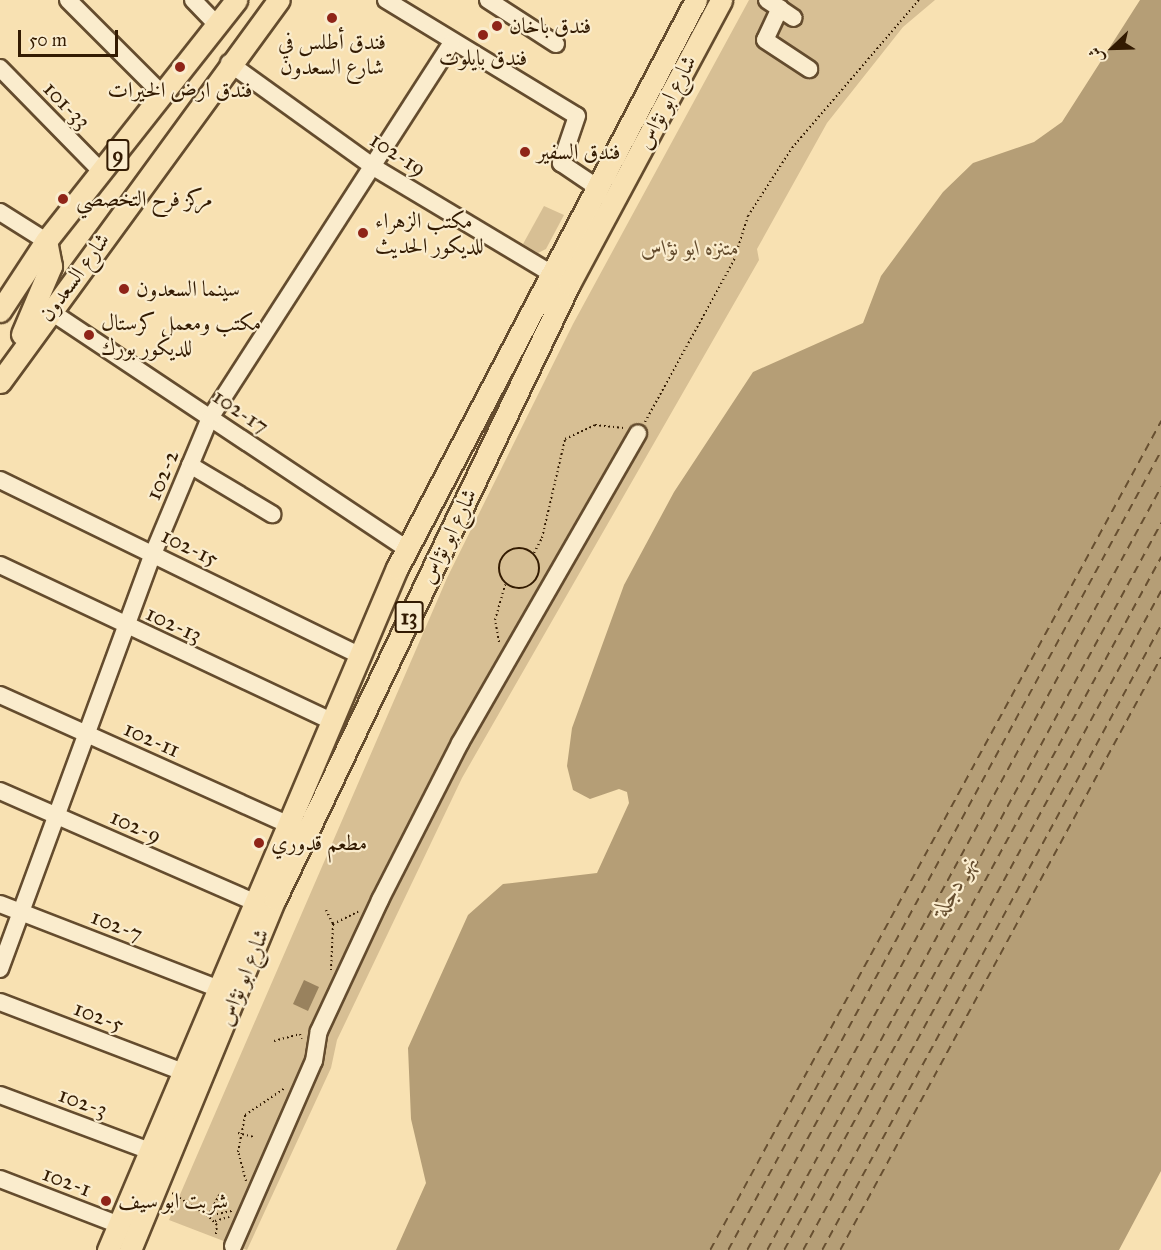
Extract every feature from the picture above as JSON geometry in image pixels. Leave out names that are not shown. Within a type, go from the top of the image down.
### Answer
[{"type":"main road","name":"شارع السعدون","points":[[0,310],[46,241],[121,151],[236,0]]},
{"type":"main road","name":"شارع السعدون","points":[[2,379],[229,63],[279,0]]},
{"type":"main road","name":"شارع ابو نؤاس","points":[[108,1250],[285,823],[407,549],[549,272],[696,0]]},
{"type":"main road","name":"شارع ابو نؤاس","points":[[130,1250],[275,899],[569,284],[721,0]]},
{"type":"main road","points":[[121,151],[129,171],[150,172]]},
{"type":"main road","points":[[2,379],[51,266],[46,241]]},
{"type":"street","points":[[68,0],[163,95]]},
{"type":"street","points":[[194,0],[217,25]]},
{"type":"street","points":[[386,0],[452,43],[577,116],[561,163],[595,186]]},
{"type":"street","points":[[481,3],[556,44]]},
{"type":"street","points":[[780,9],[765,39],[809,69]]},
{"type":"street","name":"102-2","points":[[0,969],[153,554],[210,418],[375,168],[452,43]]},
{"type":"street","name":"102-19","points":[[229,63],[375,168],[549,272]]},
{"type":"street","name":"101-33","points":[[0,68],[103,173]]},
{"type":"street","points":[[0,212],[46,241]]},
{"type":"street","name":"102-17","points":[[50,311],[407,549]]},
{"type":"street","points":[[233,1246],[314,1061],[319,1030],[380,900],[460,743],[510,663],[638,434]]},
{"type":"street","points":[[190,465],[272,514]]},
{"type":"street","name":"102-15","points":[[0,480],[359,655]]},
{"type":"street","name":"102-13","points":[[0,566],[330,720]]},
{"type":"street","name":"102-11","points":[[0,695],[285,823]]},
{"type":"street","name":"102-9","points":[[0,791],[254,902]]},
{"type":"street","name":"102-7","points":[[0,904],[217,988]]},
{"type":"street","name":"102-5","points":[[0,1002],[183,1072]]},
{"type":"street","name":"102-3","points":[[0,1095],[150,1151]]},
{"type":"street","name":"102-1","points":[[0,1179],[118,1226]]},
{"type":"path","points":[[534,553],[514,548],[504,554],[499,574],[505,583],[514,589],[534,583],[540,573],[534,553],[544,530],[564,439],[610,423],[638,434],[734,260],[748,216],[792,148],[919,0]]},
{"type":"path","points":[[505,583],[495,620],[510,663]]},
{"type":"path","points":[[327,910],[333,924],[330,972]]},
{"type":"path","points":[[274,1041],[300,1034],[306,1025]]},
{"type":"path","points":[[300,1034],[304,1050]]},
{"type":"path","points":[[247,1181],[238,1133],[245,1114],[289,1082]]},
{"type":"path","points":[[238,1133],[254,1137]]},
{"type":"path","points":[[171,1191],[208,1216],[217,1225],[216,1234]]},
{"type":"path","points":[[208,1216],[219,1195]]},
{"type":"path","points":[[208,1216],[232,1211]]},
{"type":"green space","name":"متنزه ابو نؤاس","points":[[749,0],[935,0],[903,27],[827,123],[757,249],[759,260],[462,778],[337,1040],[331,1068],[247,1250],[169,1220],[447,578],[573,324]]},
{"type":"green space","points":[[544,206],[564,215],[546,249],[538,253],[523,244]]},
{"type":"water","name":"نهر دجلة","points":[[1140,0],[1161,0],[1161,1171],[1119,1250],[396,1250],[426,1183],[411,1119],[408,1048],[468,915],[503,884],[597,873],[629,803],[627,792],[619,789],[590,799],[573,790],[567,766],[572,728],[624,585],[674,492],[753,372],[863,323],[881,276],[943,192],[973,163],[1034,142],[1062,122]]},
{"type":"building","points":[[304,980],[319,987],[308,1011],[293,1004]]},
{"type":"ferry route","points":[[710,1250],[1161,421]]},
{"type":"ferry route","points":[[728,1250],[1161,451]]},
{"type":"ferry route","points":[[747,1250],[1161,487]]},
{"type":"ferry route","points":[[767,1250],[1161,523]]},
{"type":"ferry route","points":[[784,1250],[1161,557]]},
{"type":"ferry route","points":[[803,1250],[1161,591]]},
{"type":"ferry route","points":[[822,1250],[1161,625]]},
{"type":"ferry route","points":[[840,1250],[1161,657]]},
{"type":"place","name":"فندق أطلس في شارع السعدون","points":[[332,18]]},
{"type":"place","name":"فندق باخان","points":[[497,26]]},
{"type":"place","name":"فندق بايلوت","points":[[483,35]]},
{"type":"place","name":"فندق ارض الخيرات","points":[[180,67]]},
{"type":"place","name":"فندق السفير","points":[[525,152]]},
{"type":"place","name":"مركز فرح التخصصي","points":[[63,199]]},
{"type":"place","name":"مكتب الزهراء للديكور الحديث","points":[[363,233]]},
{"type":"place","name":"سينما السعدون","points":[[124,289]]},
{"type":"place","name":"مكتب ومعمل كرستال للديكور بورك","points":[[89,335]]},
{"type":"place","name":"مطعم قدوري","points":[[259,843]]},
{"type":"place","name":"شربت ابو سيف","points":[[106,1201]]}]
